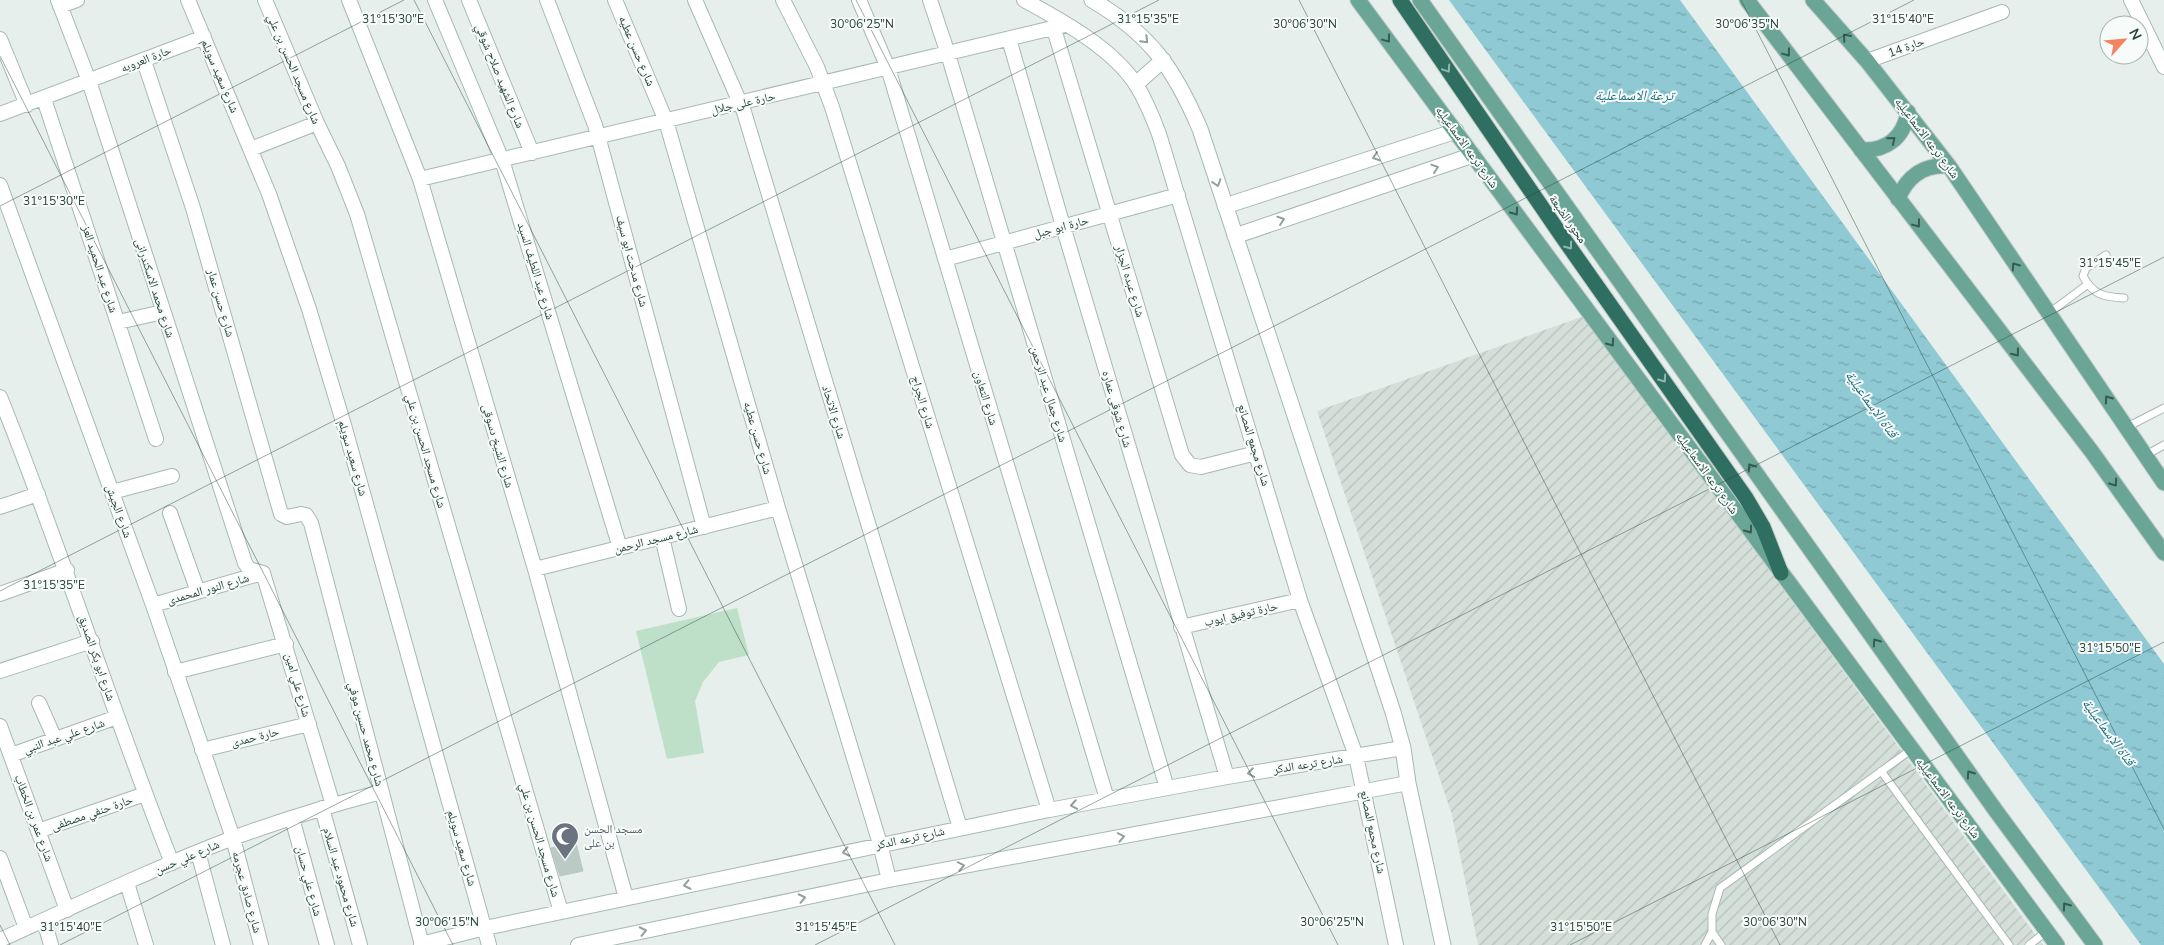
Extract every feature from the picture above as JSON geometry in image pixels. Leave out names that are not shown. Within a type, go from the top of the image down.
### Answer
[{"type":"highway","name":"محور الضبعة","points":[[1400,0],[1561,235],[1715,452],[1763,527],[1782,573]]},
{"type":"main road","name":"شارع ترعه الاسماعيليه","points":[[1358,0],[2057,945]]},
{"type":"main road","points":[[1420,0],[1990,803],[2095,945]]},
{"type":"main road","points":[[1747,0],[2092,452],[2164,553]]},
{"type":"main road","name":"شارع ترعه الاسماعيليه","points":[[1814,0],[1867,61],[1949,166],[2048,314],[2127,426],[2164,484]]},
{"type":"main road","points":[[1861,150],[1878,149],[1893,141],[1904,128],[1908,112]]},
{"type":"main road","points":[[1898,199],[1905,184],[1917,173],[1932,166],[1949,166]]},
{"type":"street","points":[[59,3],[77,0]]},
{"type":"street","name":"شارع سعيد سويلم","points":[[188,0],[251,149],[290,251],[327,367],[489,945]]},
{"type":"street","name":"شارع مسجد الحسن بن علي","points":[[264,0],[317,123],[338,166],[356,214],[561,912]]},
{"type":"street","name":"شارع الشيخ دسوقى","points":[[349,0],[420,179],[535,569],[626,898]]},
{"type":"street","name":"شارع عبد اللطيف السيد","points":[[435,0],[502,160],[620,548]]},
{"type":"street","name":"شارع الشهيد صلاح شوقي","points":[[469,0],[532,153]]},
{"type":"street","name":"شارع مدحت ابو سيف","points":[[547,0],[598,137],[704,527]]},
{"type":"street","name":"شارع حسن عطيه","points":[[615,0],[666,121],[778,508],[880,844],[889,880]]},
{"type":"street","name":"شارع الاتحاد","points":[[695,0],[741,103],[960,828]]},
{"type":"street","name":"شارع الجراج","points":[[783,0],[824,83],[1049,810]]},
{"type":"street","name":"شارع التعاون","points":[[859,0],[888,68],[1107,799]]},
{"type":"street","name":"شارع جمال عبد الرحمن","points":[[930,0],[948,54],[1167,788]]},
{"type":"street","name":"شارع مجمع المصانع","points":[[1024,0],[1060,27],[1098,46],[1112,58],[1136,84],[1159,134],[1300,600],[1356,756],[1365,791],[1396,945]]},
{"type":"street","points":[[1092,0],[1130,25],[1163,60],[1184,93],[1192,111],[1393,712],[1403,748],[1408,784],[1443,945]]},
{"type":"street","points":[[2131,0],[2164,67]]},
{"type":"street","name":"شارع محمد الاسكندرانى","points":[[59,3],[88,82],[245,563],[249,569],[260,572]]},
{"type":"street","name":"حارة 14","points":[[1867,61],[2002,12]]},
{"type":"street","name":"حارة على جلال","points":[[420,179],[1060,27]]},
{"type":"street","name":"شارع عبده الجزار","points":[[1060,27],[1109,214],[1185,460],[1190,465],[1201,467],[1256,453]]},
{"type":"street","name":"حارة العروبه","points":[[0,114],[44,99],[204,37]]},
{"type":"street","name":"شارع شوقى عماره","points":[[1009,39],[1181,627],[1227,777]]},
{"type":"street","points":[[0,40],[28,105]]},
{"type":"street","name":"شارع حسن عمار","points":[[144,60],[196,215],[281,514],[287,517],[306,515],[311,523]]},
{"type":"street","points":[[1136,84],[1163,60]]},
{"type":"street","name":"شارع عبد الحميد العز","points":[[44,99],[156,439]]},
{"type":"street","points":[[251,149],[317,123]]},
{"type":"street","points":[[1225,206],[1456,131]]},
{"type":"street","points":[[1235,236],[1473,156]]},
{"type":"street","name":"شارع الجيش","points":[[0,185],[6,218],[112,492],[233,838]]},
{"type":"street","name":"حارة ابو جبل","points":[[944,259],[1178,194]]},
{"type":"street","points":[[118,322],[163,312]]},
{"type":"street","name":"شارع ابو بكر الصديق","points":[[0,396],[5,422],[38,494],[67,570],[117,717],[172,863]]},
{"type":"street","points":[[112,492],[172,476]]},
{"type":"street","points":[[0,507],[38,494]]},
{"type":"street","name":"شارع مسجد الرحمن","points":[[535,569],[778,508]]},
{"type":"street","points":[[170,513],[198,592]]},
{"type":"street","name":"شارع محمد حسين موفي","points":[[311,523],[422,945]]},
{"type":"street","points":[[662,537],[679,609]]},
{"type":"street","points":[[0,594],[67,570]]},
{"type":"street","name":"شارع النور المحمدى","points":[[153,605],[260,572]]},
{"type":"street","name":"شارع علي امين","points":[[260,572],[286,644],[309,724],[328,807]]},
{"type":"street","name":"حارة توفيق ايوب","points":[[1181,627],[1300,600]]},
{"type":"street","points":[[0,671],[92,641]]},
{"type":"street","points":[[175,672],[286,644]]},
{"type":"street","points":[[39,703],[55,739]]},
{"type":"street","name":"شارع علي عبد النبي","points":[[10,755],[117,717]]},
{"type":"street","name":"حارة حمدى","points":[[202,750],[309,724]]},
{"type":"street","name":"شارع عمر بن الخطاب","points":[[0,726],[67,910]]},
{"type":"street","name":"شارع ترعه الدكر","points":[[422,945],[485,928],[1049,810],[1227,777],[1403,748]]},
{"type":"street","points":[[578,945],[889,880],[1408,784]]},
{"type":"street","name":"شارع علي حسن","points":[[0,940],[172,863],[233,838],[292,818],[382,792]]},
{"type":"street","name":"حارة حنفي مصطفى","points":[[38,831],[145,794]]},
{"type":"street","name":"شارع محمود عبد السلام","points":[[328,807],[360,945]]},
{"type":"street","name":"شارع علي حسان","points":[[292,818],[327,945]]},
{"type":"street","name":"شارع صادق عجرمه","points":[[233,838],[261,945]]},
{"type":"street","points":[[198,852],[223,945]]},
{"type":"street","points":[[0,858],[3,877],[26,928]]},
{"type":"street","points":[[127,883],[146,945]]},
{"type":"street","points":[[44,920],[52,945]]},
{"type":"lane","points":[[2106,255],[2084,270],[2083,276],[2095,293],[2101,296],[2124,298]]},
{"type":"lane","points":[[2048,314],[2088,284]]},
{"type":"lane","points":[[2127,426],[2164,408]]},
{"type":"lane","points":[[2146,455],[2164,445]]},
{"type":"lane","points":[[1705,945],[1712,932],[1712,914],[1720,888],[1912,749]]},
{"type":"lane","points":[[1882,771],[2009,945]]},
{"type":"lane","points":[[2029,945],[2047,931]]},
{"type":"lane","points":[[1712,932],[1721,945]]},
{"type":"shaded area","points":[[1584,316],[2043,945],[1478,945],[1452,815],[1317,411]]},
{"type":"green space","points":[[737,608],[749,655],[719,662],[703,682],[695,701],[704,753],[667,759],[636,631]]},
{"type":"water","name":"ترعة الاسماعلية","points":[[1449,0],[1680,0],[2164,664],[2164,945],[2141,945]]},
{"type":"building","name":"مسجد الحسن بن على","points":[[576,843],[583,871],[560,876],[551,848]]},
{"type":"place","name":"مسجد الحسن بن على","points":[[565,860]]},
{"type":"water label","name":"قناة الإسماعيلية","points":[[1872,404]]},
{"type":"water label","name":"قناة الإسماعيلية","points":[[2109,732]]}]
